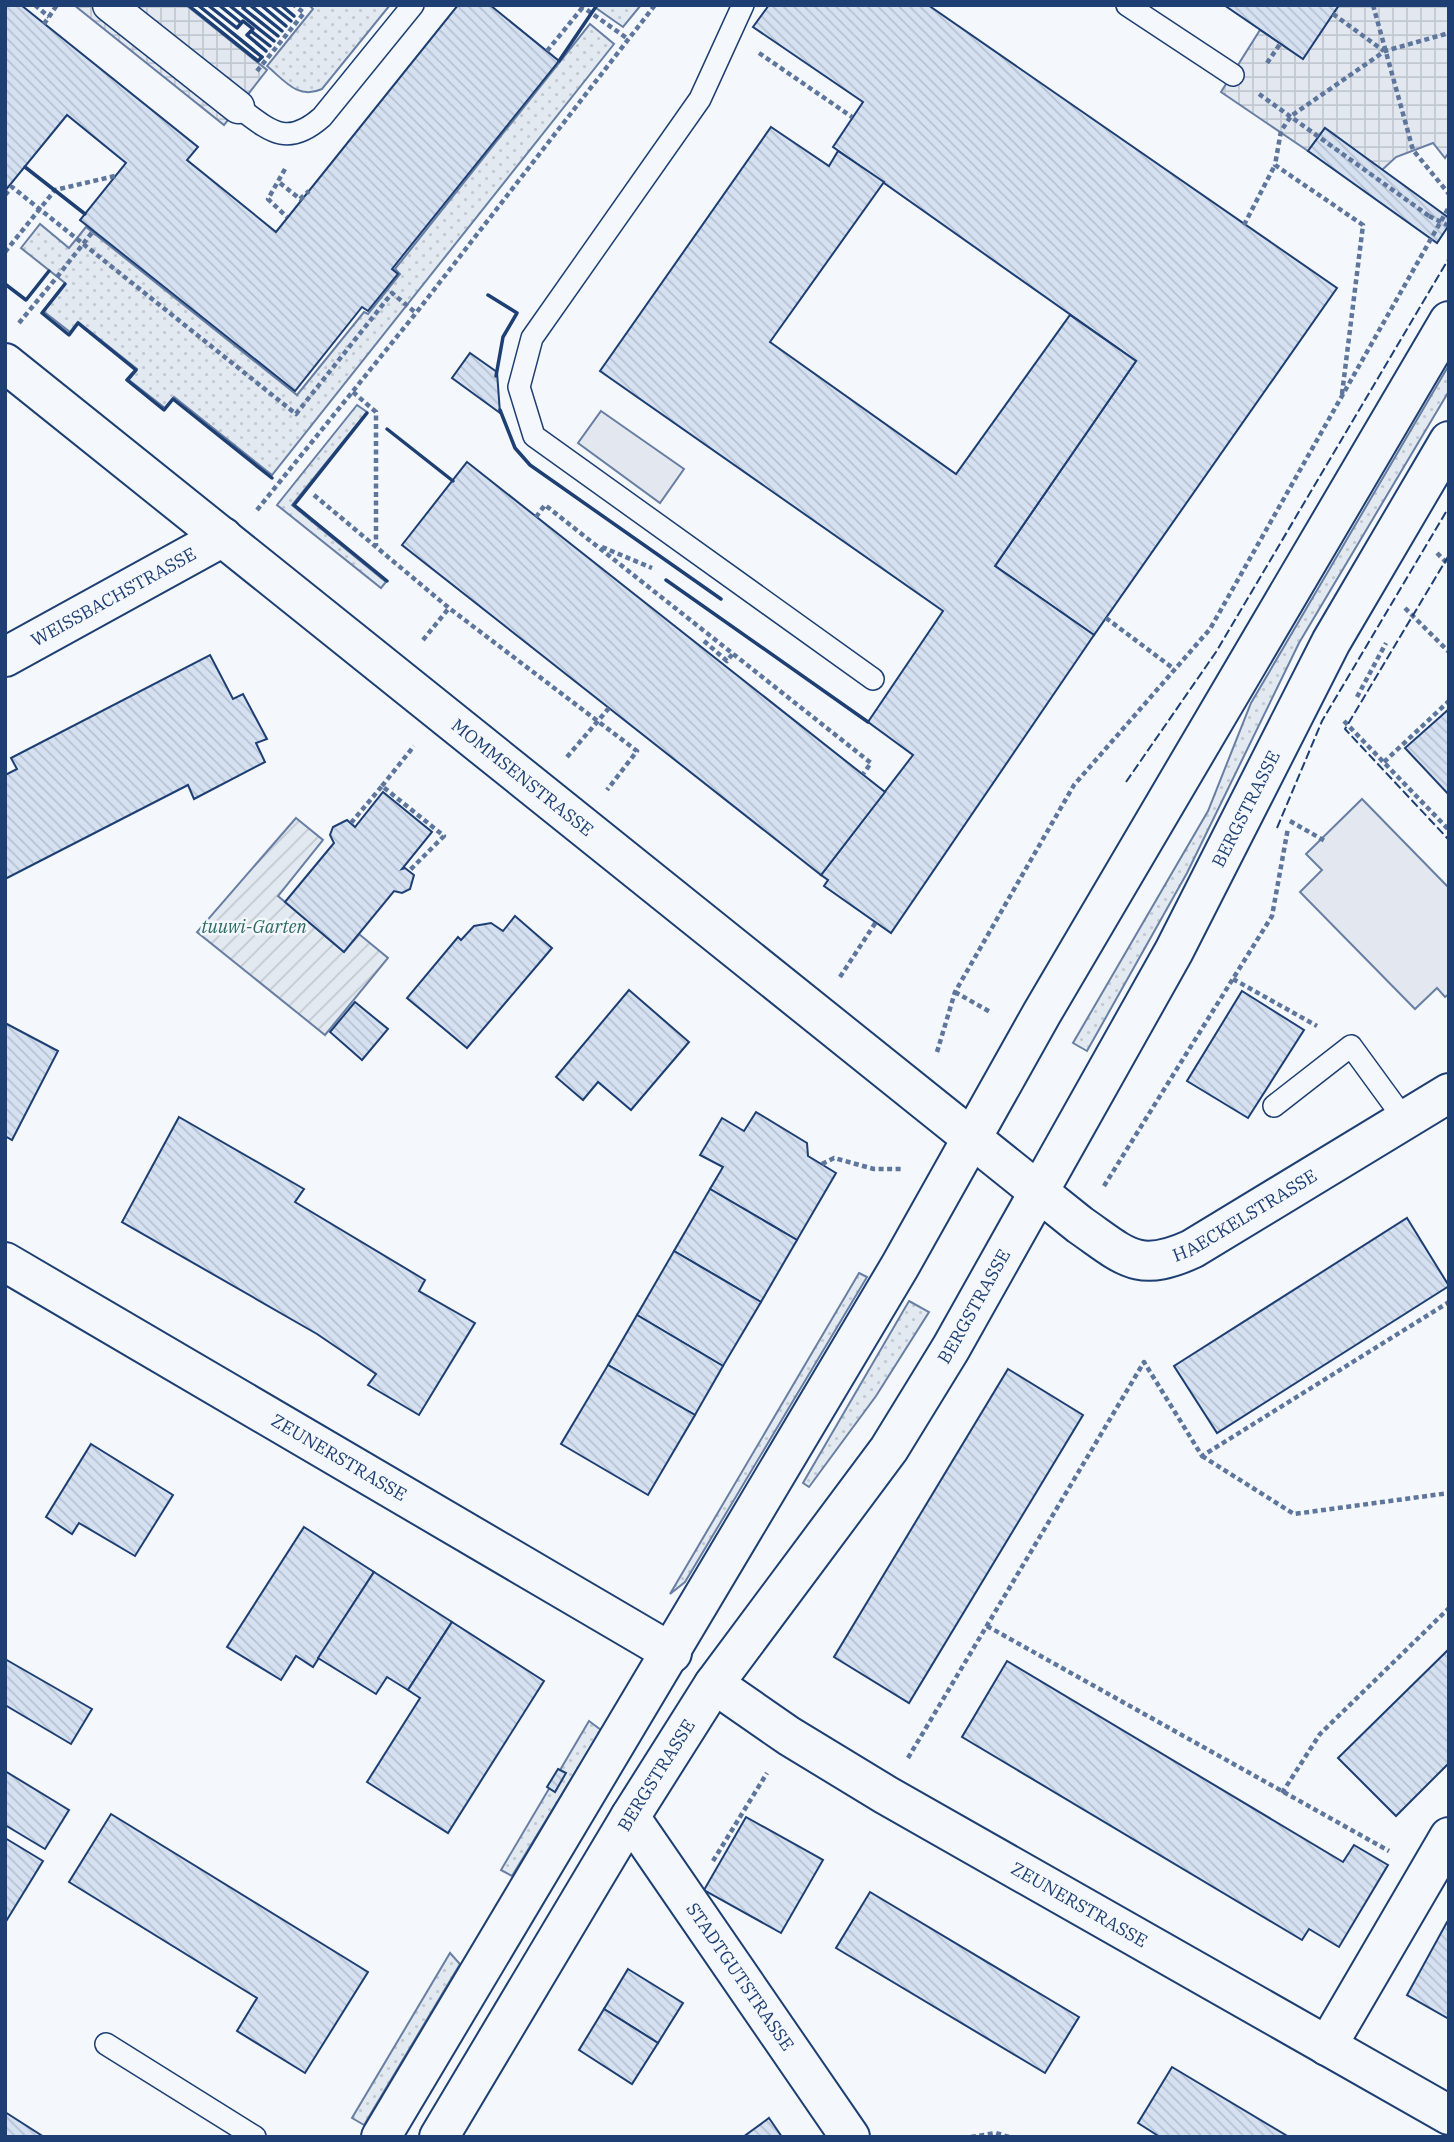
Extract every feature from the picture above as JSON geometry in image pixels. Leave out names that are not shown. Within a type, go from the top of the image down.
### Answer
[{"type":"street","points":[[109,5],[238,107]]},
{"type":"street","points":[[381,2137],[672,1653],[900,1266],[1449,321]]},
{"type":"street","name":"MOMMSENSTRASSE","points":[[9,347],[223,537],[1040,1193]]},
{"type":"street","name":"BERGSTRASSE","points":[[439,2137],[630,1817],[714,1684],[889,1450],[1040,1193],[1174,951],[1331,642],[1449,441]]},
{"type":"street","name":"WEISSBACHSTRASSE","points":[[5,657],[223,537]]},
{"type":"street","name":"HAECKELSTRASSE","points":[[1040,1193],[1080,1225],[1138,1261],[1165,1261],[1192,1249],[1449,1093]]},
{"type":"street","name":"ZEUNERSTRASSE","points":[[5,1262],[672,1653]]},
{"type":"street","name":"ZEUNERSTRASSE","points":[[714,1684],[789,1736],[886,1795],[1449,2115]]},
{"type":"street","name":"STADTGUTSTRASSE","points":[[630,1817],[850,2137]]},
{"type":"street","points":[[1327,2046],[1449,1837]]},
{"type":"lane","points":[[238,107],[279,133],[290,135],[307,130],[322,117],[413,5]]},
{"type":"lane","points":[[743,5],[700,99],[537,330],[519,387],[534,436],[873,679]]},
{"type":"lane","points":[[1128,5],[1233,75]]},
{"type":"lane","points":[[1274,1106],[1351,1045],[1405,1120]]},
{"type":"lane","points":[[106,2044],[255,2137]]},
{"type":"path","points":[[35,5],[49,16]]},
{"type":"path","points":[[44,24],[57,5]]},
{"type":"path","points":[[261,65],[304,13],[294,5]]},
{"type":"path","points":[[259,508],[416,313],[655,5]]},
{"type":"path","points":[[1373,5],[1413,150],[1449,194]]},
{"type":"path","points":[[547,51],[582,6],[628,40]]},
{"type":"path","points":[[1333,14],[1385,51]]},
{"type":"path","points":[[1244,225],[1275,165],[1281,131],[1291,116],[1385,51],[1449,33]]},
{"type":"path","points":[[769,60],[852,117]]},
{"type":"path","points":[[1233,75],[1449,226]]},
{"type":"path","points":[[1275,165],[1363,225],[1342,397]]},
{"type":"path","points":[[5,252],[55,190],[116,176]]},
{"type":"path","points":[[280,183],[300,199],[309,191]]},
{"type":"path","points":[[5,195],[12,187],[296,414],[392,293],[416,313]]},
{"type":"path","points":[[268,199],[287,218]]},
{"type":"path","points":[[896,1181],[903,1169],[956,992],[1074,785],[1209,629],[1342,397],[1392,302],[1449,208]]},
{"type":"path","points":[[9,347],[57,277],[94,230]]},
{"type":"path","points":[[353,392],[376,412],[376,547]]},
{"type":"path","points":[[314,495],[449,608],[637,751],[581,823]]},
{"type":"path","points":[[536,517],[545,505],[734,652],[872,763],[863,774]]},
{"type":"path","points":[[1430,564],[1443,542]]},
{"type":"path","points":[[595,544],[663,572]]},
{"type":"path","points":[[1437,553],[1449,565]]},
{"type":"path","points":[[1399,619],[1411,597]]},
{"type":"path","points":[[1405,608],[1449,652]]},
{"type":"path","points":[[1106,618],[1174,669]]},
{"type":"path","points":[[709,633],[701,643],[727,660],[734,652]]},
{"type":"path","points":[[1356,698],[1387,642]]},
{"type":"path","points":[[1384,762],[1449,701]]},
{"type":"path","points":[[589,730],[609,708]]},
{"type":"path","points":[[1338,732],[1350,709]]},
{"type":"path","points":[[1344,720],[1449,830]]},
{"type":"path","points":[[351,823],[382,786],[444,836],[409,871]]},
{"type":"path","points":[[1080,1225],[1272,916],[1290,821],[1296,810]]},
{"type":"path","points":[[1290,821],[1325,841]]},
{"type":"path","points":[[816,1012],[876,922]]},
{"type":"path","points":[[1233,979],[1351,1045]]},
{"type":"path","points":[[822,1164],[834,1158],[874,1169],[903,1169]]},
{"type":"path","points":[[1202,1456],[1449,1302]]},
{"type":"path","points":[[886,1795],[1144,1362],[1202,1456],[1294,1514],[1449,1493]]},
{"type":"path","points":[[1282,1793],[1320,1734],[1449,1608]]},
{"type":"path","points":[[987,1626],[1282,1793],[1427,1871]]},
{"type":"path","points":[[742,1812],[766,1775]]},
{"type":"path","points":[[971,2137],[996,2133],[1009,2137]]},
{"type":"green space","points":[[309,5],[390,5],[322,89],[313,92],[299,91],[267,66],[313,9]]},
{"type":"green space","points":[[598,5],[641,5],[623,27],[596,8]]},
{"type":"green space","points":[[590,24],[614,44],[272,475],[174,397],[165,408],[129,380],[137,369],[78,322],[70,332],[43,311],[65,283],[21,248],[40,224],[69,248],[86,227],[297,395],[364,312],[368,314],[400,274],[395,269]]},
{"type":"green space","points":[[1449,365],[1449,391],[1299,643],[1187,873],[1087,1051],[1073,1043],[1208,811],[1251,703]]},
{"type":"green space","points":[[357,405],[367,412],[292,505],[386,582],[381,588],[277,505]]},
{"type":"green space","name":"tuuwi-Garten","points":[[296,818],[323,840],[278,896],[343,951],[359,934],[388,958],[325,1035],[197,932]]},
{"type":"green space","points":[[859,1273],[867,1277],[685,1582],[670,1594]]},
{"type":"green space","points":[[909,1301],[929,1312],[876,1396],[809,1487],[803,1483]]},
{"type":"green space","points":[[589,1721],[601,1730],[512,1876],[501,1870]]},
{"type":"green space","points":[[450,1953],[460,1964],[364,2125],[352,2118]]},
{"type":"shaded area","points":[[74,5],[186,5],[267,70],[224,125]]},
{"type":"shaded area","points":[[1339,5],[1449,5],[1449,152],[1445,158],[1433,143],[1396,157],[1382,170],[1325,128],[1308,151],[1221,92],[1260,30],[1303,58]]},
{"type":"shaded area","points":[[601,411],[684,469],[660,503],[578,443]]},
{"type":"shaded area","points":[[1362,799],[1449,888],[1449,994],[1445,997],[1437,988],[1415,1009],[1300,892],[1322,870],[1306,854]]},
{"type":"building","points":[[5,5],[21,5],[198,147],[187,160],[276,232],[458,5],[490,5],[559,61],[392,269],[398,274],[368,311],[362,307],[295,391],[80,220],[126,163],[67,115],[5,191]]},
{"type":"building","points":[[769,5],[928,5],[1337,288],[1094,635],[995,566],[1136,361],[833,147],[863,102],[753,27]]},
{"type":"building","points":[[1224,5],[1339,5],[1303,59]]},
{"type":"building","points":[[771,127],[829,166],[838,151],[884,182],[770,342],[956,474],[1070,315],[1136,361],[995,566],[1094,635],[891,933],[824,886],[828,880],[821,875],[913,755],[868,722],[943,611],[600,371]]},
{"type":"building","points":[[1325,128],[1449,218],[1449,225],[1437,243],[1308,151]]},
{"type":"building","points":[[470,353],[497,372],[500,413],[452,378]]},
{"type":"building","points":[[467,462],[885,792],[821,875],[402,545]]},
{"type":"building","points":[[210,655],[233,699],[243,694],[267,739],[256,743],[265,762],[194,799],[188,785],[5,879],[5,775],[17,769],[11,758]]},
{"type":"building","points":[[1449,709],[1449,795],[1405,748]]},
{"type":"building","points":[[383,792],[432,832],[402,869],[405,868],[414,875],[410,889],[402,893],[394,891],[344,952],[285,902],[334,843],[330,835],[333,827],[347,820],[355,827]]},
{"type":"building","points":[[515,916],[552,948],[467,1048],[407,998],[458,937],[461,940],[474,926],[491,923],[503,931]]},
{"type":"building","points":[[629,990],[689,1042],[631,1110],[598,1082],[583,1100],[556,1077]]},
{"type":"building","points":[[1242,991],[1304,1030],[1248,1118],[1187,1081]]},
{"type":"building","points":[[355,1002],[388,1029],[362,1060],[330,1032]]},
{"type":"building","points":[[5,1023],[58,1051],[12,1140],[5,1136]]},
{"type":"building","points":[[756,1112],[807,1143],[808,1156],[836,1173],[797,1240],[710,1189],[723,1167],[700,1155],[722,1118],[744,1131]]},
{"type":"building","points":[[179,1117],[304,1189],[295,1202],[425,1280],[419,1291],[475,1323],[419,1415],[368,1385],[376,1374],[317,1334],[122,1222]]},
{"type":"building","points":[[710,1189],[797,1240],[761,1302],[674,1251]]},
{"type":"building","points":[[1407,1218],[1449,1286],[1217,1433],[1174,1366]]},
{"type":"building","points":[[674,1251],[761,1302],[723,1366],[637,1315]]},
{"type":"building","points":[[637,1315],[723,1366],[695,1415],[608,1365]]},
{"type":"building","points":[[608,1365],[695,1415],[648,1495],[561,1444]]},
{"type":"building","points":[[1008,1369],[1083,1415],[909,1703],[834,1657]]},
{"type":"building","points":[[91,1444],[173,1495],[135,1556],[79,1523],[72,1534],[46,1517]]},
{"type":"building","points":[[304,1527],[374,1572],[313,1667],[296,1656],[281,1680],[227,1647]]},
{"type":"building","points":[[374,1572],[452,1622],[408,1690],[387,1677],[376,1694],[318,1658]]},
{"type":"building","points":[[452,1622],[544,1681],[448,1833],[367,1782],[420,1698],[408,1690]]},
{"type":"building","points":[[1449,1649],[1449,1763],[1396,1816],[1338,1758]]},
{"type":"building","points":[[5,1659],[92,1709],[71,1744],[5,1705]]},
{"type":"building","points":[[1007,1661],[1343,1862],[1354,1845],[1388,1865],[1339,1947],[1309,1929],[1302,1940],[962,1737]]},
{"type":"building","points":[[558,1769],[566,1773],[555,1792],[547,1787]]},
{"type":"building","points":[[5,1771],[69,1810],[45,1849],[5,1825]]},
{"type":"building","points":[[111,1814],[368,1972],[305,2073],[237,2031],[257,1998],[69,1882]]},
{"type":"building","points":[[746,1817],[823,1860],[781,1933],[704,1890]]},
{"type":"building","points":[[5,1838],[43,1861],[5,1923]]},
{"type":"building","points":[[870,1892],[1079,2017],[1045,2073],[836,1948]]},
{"type":"building","points":[[1447,1922],[1449,1923],[1449,2019],[1407,1995]]},
{"type":"building","points":[[628,1969],[683,2003],[658,2043],[604,2009]]},
{"type":"building","points":[[604,2009],[658,2043],[632,2084],[579,2050]]},
{"type":"building","points":[[1172,2067],[1289,2137],[1160,2137],[1138,2123]]},
{"type":"building","points":[[5,2112],[44,2137],[5,2137]]},
{"type":"building","points":[[769,2118],[782,2137],[743,2137]]},
{"type":"fence","points":[[1126,782],[1216,652],[1449,258]]},
{"type":"fence","points":[[1277,828],[1322,721],[1449,507]]},
{"type":"fence","points":[[1449,555],[1345,729],[1449,840]]},
{"type":"wall","points":[[188,5],[258,61],[262,57]]},
{"type":"wall","points":[[198,5],[262,57]]},
{"type":"wall","points":[[208,5],[237,28],[243,21],[253,29],[247,35],[266,51]]},
{"type":"wall","points":[[219,5],[241,23]]},
{"type":"wall","points":[[229,5],[274,41]]},
{"type":"wall","points":[[246,5],[243,8],[278,36]]},
{"type":"wall","points":[[250,5],[282,31]]},
{"type":"wall","points":[[261,5],[286,26]]},
{"type":"wall","points":[[271,5],[291,21]]},
{"type":"wall","points":[[281,5],[294,16]]},
{"type":"wall","points":[[559,61],[597,5]]},
{"type":"wall","points":[[251,31],[270,46]]},
{"type":"wall","points":[[25,167],[85,214]]},
{"type":"wall","points":[[5,284],[26,300],[49,271]]},
{"type":"wall","points":[[65,284],[42,313],[69,335],[78,323],[136,370],[127,380],[164,410],[173,399],[272,478]]},
{"type":"wall","points":[[488,295],[517,313],[503,337],[496,376]]},
{"type":"wall","points":[[500,410],[515,448],[530,465],[721,599]]},
{"type":"wall","points":[[367,413],[294,505],[387,581]]},
{"type":"wall","points":[[387,429],[453,481]]},
{"type":"wall","points":[[666,580],[868,722]]}]
